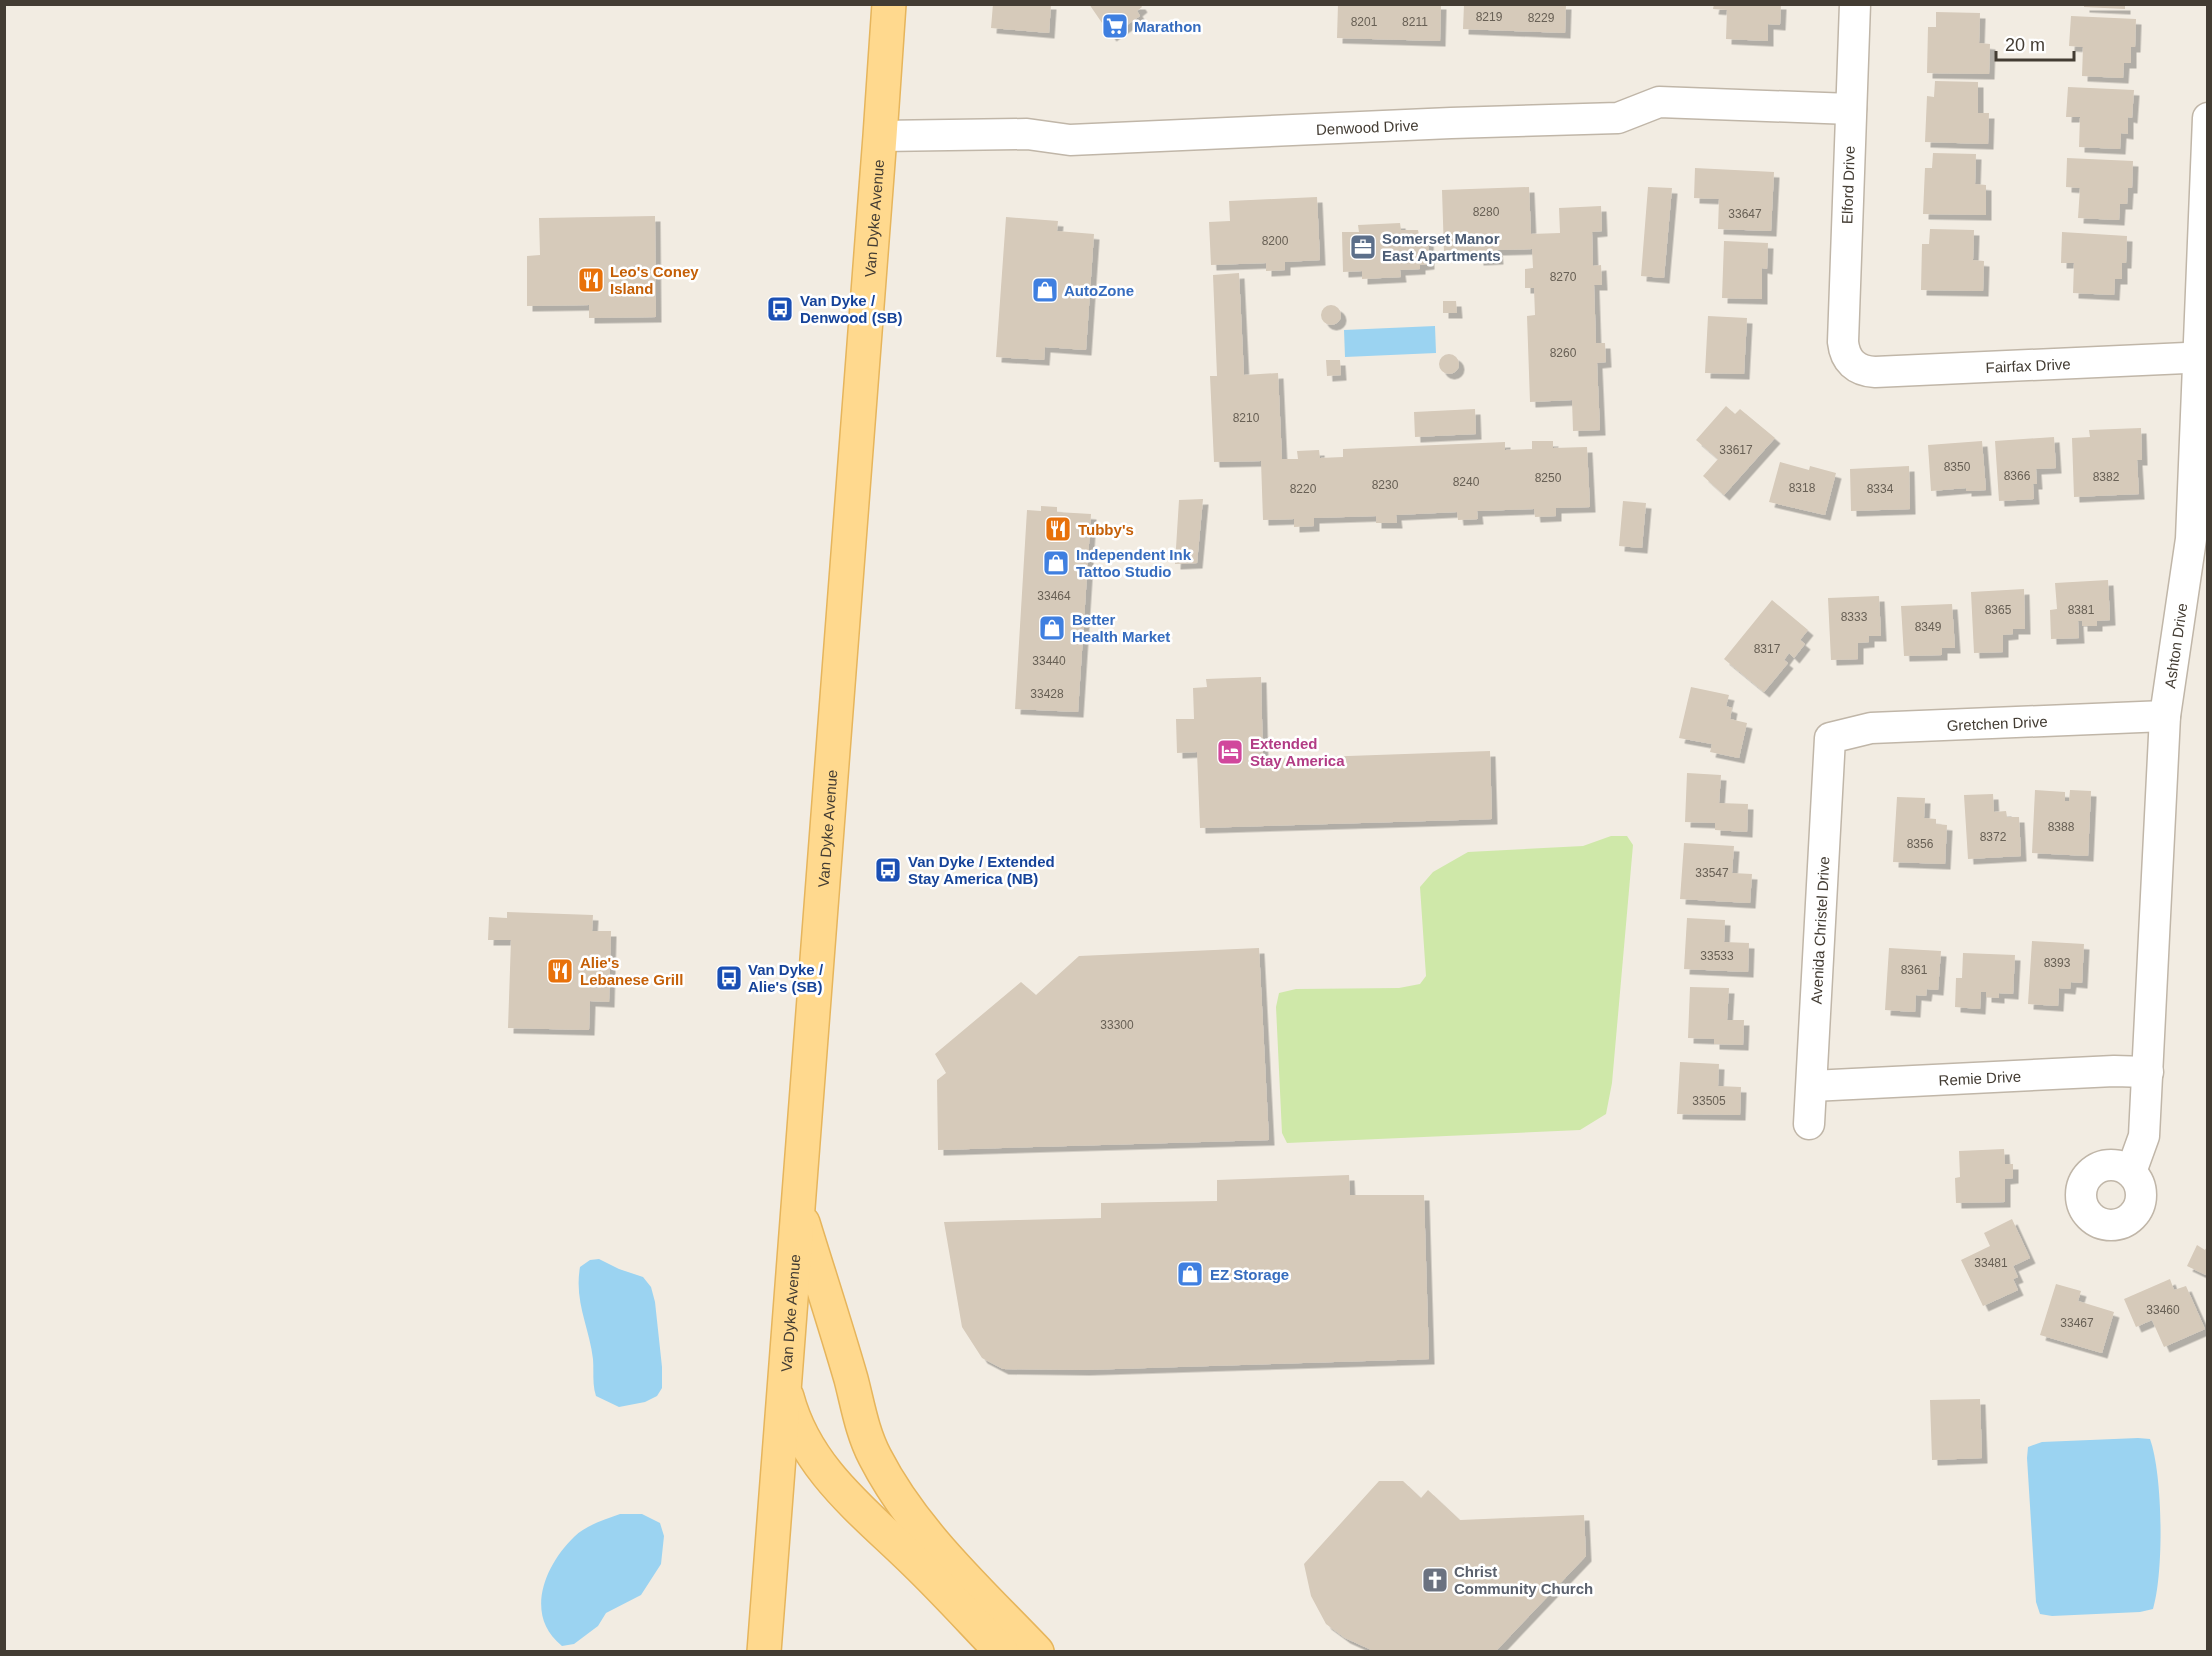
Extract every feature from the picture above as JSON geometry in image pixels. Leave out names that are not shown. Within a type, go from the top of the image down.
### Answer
[{"type":"main road","name":"Van Dyke Avenue","points":[[764,1652],[880,136],[888,4]]},
{"type":"main road","points":[[798,1204],[862,1425],[874,1456],[900,1500],[924,1533],[1037,1652]]},
{"type":"main road","points":[[783,1384],[792,1417],[809,1451],[830,1479],[918,1564],[1002,1652]]},
{"type":"street","name":"Elford Drive","points":[[1851,363],[1844,351],[1843,342],[1855,4]]},
{"type":"street","name":"Denwood Drive","points":[[880,136],[1027,134],[1070,140],[1618,118],[1659,102],[1851,109]]},
{"type":"street","name":"Ashton Drive","points":[[2131,1172],[2144,1136],[2164,716],[2191,539],[2203,358],[2208,118]]},
{"type":"street","name":"Fairfax Drive","points":[[1851,363],[1866,371],[1875,372],[2203,358]]},
{"type":"street","name":"Gretchen Drive","points":[[1830,738],[1871,728],[2164,716]]},
{"type":"street","name":"Avenida Christel Drive","points":[[1809,1124],[1830,738]]},
{"type":"street","name":"Remie Drive","points":[[1812,1086],[2114,1071],[2148,1072]]},
{"type":"green space","points":[[1611,836],[1627,836],[1633,845],[1612,1083],[1606,1114],[1580,1130],[1287,1143],[1282,1133],[1276,1007],[1279,993],[1296,989],[1399,988],[1420,984],[1426,976],[1420,887],[1433,872],[1468,852],[1583,846]]},
{"type":"water","points":[[1435,326],[1436,353],[1345,357],[1344,330]]},
{"type":"water","points":[[599,1259],[643,1277],[651,1287],[655,1302],[662,1388],[657,1396],[645,1402],[619,1407],[596,1396],[593,1359],[580,1303],[579,1280],[580,1267],[590,1260]]},
{"type":"water","points":[[2150,1439],[2158,1476],[2160,1549],[2157,1593],[2153,1609],[2140,1612],[2052,1616],[2040,1614],[2036,1602],[2028,1447],[2042,1442]]},
{"type":"water","points":[[620,1514],[642,1514],[660,1523],[664,1536],[661,1564],[641,1595],[606,1613],[598,1626],[574,1644],[562,1646],[550,1634],[541,1606],[542,1591],[547,1576],[563,1549],[574,1537],[596,1523]]},
{"type":"building","points":[[993,4],[1051,4],[1049,33],[991,28]]},
{"type":"building","name":"Marathon","points":[[1089,4],[1140,4],[1142,7],[1137,11],[1140,16],[1111,36]]},
{"type":"building","points":[[1338,4],[1441,4],[1440,41],[1337,38]]},
{"type":"building","points":[[1464,4],[1566,4],[1565,33],[1463,29]]},
{"type":"building","points":[[1714,4],[1781,4],[1780,25],[1768,24],[1768,41],[1726,39],[1727,10],[1713,9]]},
{"type":"building","points":[[2084,5],[2125,5],[2125,9],[2084,7]]},
{"type":"building","points":[[1936,12],[1980,13],[1979,43],[1990,44],[1989,74],[1927,73],[1928,27],[1936,27]]},
{"type":"building","points":[[2071,16],[2136,19],[2135,47],[2131,47],[2131,63],[2124,63],[2123,78],[2082,76],[2083,47],[2069,46]]},
{"type":"building","points":[[1935,81],[1978,82],[1978,113],[1989,113],[1988,144],[1925,142],[1927,96],[1934,97]]},
{"type":"building","points":[[2068,87],[2134,90],[2132,118],[2128,117],[2128,134],[2121,133],[2120,149],[2079,147],[2080,117],[2066,117]]},
{"type":"building","points":[[1933,153],[1976,154],[1975,184],[1986,185],[1986,215],[1923,214],[1925,168],[1932,168]]},
{"type":"building","points":[[2067,158],[2133,161],[2132,188],[2128,188],[2127,204],[2120,204],[2119,220],[2078,218],[2080,188],[2066,187]]},
{"type":"building","points":[[1695,168],[1774,172],[1771,231],[1718,229],[1719,199],[1694,198]]},
{"type":"building","points":[[1529,187],[1531,234],[1560,233],[1559,208],[1601,206],[1602,231],[1592,232],[1593,266],[1601,265],[1602,285],[1594,285],[1596,343],[1605,343],[1606,362],[1597,363],[1600,430],[1573,431],[1572,400],[1530,402],[1527,316],[1535,315],[1534,288],[1525,288],[1525,269],[1533,268],[1532,249],[1497,250],[1498,259],[1478,260],[1478,251],[1444,253],[1442,190]]},
{"type":"building","points":[[1648,187],[1672,188],[1664,278],[1641,276]]},
{"type":"building","points":[[1317,197],[1320,260],[1285,262],[1285,270],[1266,271],[1266,263],[1211,265],[1209,222],[1230,221],[1229,201]]},
{"type":"building","name":"Leo's Coney Island","points":[[655,216],[656,317],[589,318],[589,305],[527,306],[527,256],[540,255],[539,218]]},
{"type":"building","name":"AutoZone","points":[[1006,217],[1058,221],[1057,231],[1094,234],[1086,350],[1045,347],[1044,360],[996,357]]},
{"type":"building","points":[[1400,223],[1401,230],[1418,230],[1419,235],[1428,235],[1429,264],[1420,265],[1420,269],[1400,270],[1401,277],[1362,279],[1362,271],[1343,272],[1342,232],[1359,232],[1358,225]]},
{"type":"building","points":[[1930,229],[1974,230],[1973,260],[1984,261],[1983,291],[1921,290],[1922,244],[1929,244]]},
{"type":"building","points":[[2062,232],[2127,236],[2126,263],[2122,263],[2122,279],[2115,279],[2114,295],[2073,293],[2074,263],[2061,263]]},
{"type":"building","points":[[1724,241],[1768,243],[1767,269],[1762,268],[1762,299],[1722,298]]},
{"type":"building","points":[[1239,273],[1244,375],[1278,373],[1282,459],[1298,459],[1297,451],[1319,450],[1320,458],[1343,457],[1343,449],[1505,442],[1505,450],[1532,449],[1532,441],[1553,441],[1553,448],[1587,447],[1590,507],[1556,508],[1556,516],[1535,517],[1534,509],[1477,511],[1478,519],[1458,520],[1457,512],[1396,515],[1397,523],[1376,523],[1376,516],[1314,518],[1314,526],[1294,527],[1294,519],[1263,520],[1261,461],[1214,462],[1210,376],[1217,376],[1213,275]]},
{"type":"building","points":[[1443,301],[1456,301],[1457,313],[1443,313]]},
{"type":"building","points":[[1331,305],[1338,308],[1341,315],[1338,322],[1331,325],[1324,322],[1321,315],[1324,308]]},
{"type":"building","points":[[1708,316],[1747,318],[1744,374],[1705,373]]},
{"type":"building","points":[[1449,354],[1456,357],[1459,364],[1456,371],[1449,374],[1442,371],[1439,364],[1442,357]]},
{"type":"building","points":[[1326,360],[1340,360],[1341,375],[1327,376]]},
{"type":"building","points":[[1726,406],[1735,414],[1740,409],[1775,438],[1724,495],[1703,476],[1718,459],[1696,440]]},
{"type":"building","points":[[1475,409],[1476,434],[1415,437],[1414,412]]},
{"type":"building","points":[[2141,428],[2142,460],[2137,460],[2139,494],[2074,497],[2072,438],[2090,437],[2089,430]]},
{"type":"building","points":[[2054,437],[2056,468],[2036,469],[2037,484],[2033,484],[2034,499],[1999,501],[1995,441]]},
{"type":"building","points":[[1982,441],[1986,490],[1966,491],[1966,488],[1931,491],[1928,445]]},
{"type":"building","points":[[1780,462],[1809,470],[1810,466],[1836,473],[1825,515],[1769,502]]},
{"type":"building","points":[[1909,466],[1910,509],[1851,511],[1850,469]]},
{"type":"building","points":[[1203,499],[1197,563],[1175,564],[1179,500]]},
{"type":"building","points":[[1623,501],[1646,503],[1642,548],[1619,546]]},
{"type":"building","points":[[1041,506],[1057,507],[1057,512],[1091,514],[1078,712],[1015,709],[1027,510],[1041,511]]},
{"type":"building","points":[[2108,580],[2110,620],[2097,621],[2097,626],[2082,626],[2082,621],[2078,621],[2079,638],[2051,639],[2050,610],[2057,609],[2055,583]]},
{"type":"building","points":[[2024,589],[2025,629],[2013,629],[2013,634],[2003,635],[2003,652],[1974,653],[1971,592]]},
{"type":"building","points":[[1879,596],[1881,636],[1869,636],[1869,642],[1858,643],[1858,659],[1831,660],[1828,598]]},
{"type":"building","points":[[1772,600],[1808,630],[1800,640],[1805,644],[1794,658],[1789,653],[1784,660],[1788,663],[1764,692],[1724,659]]},
{"type":"building","points":[[1952,604],[1955,648],[1942,648],[1942,655],[1904,656],[1901,606]]},
{"type":"building","name":"Extended Stay America","points":[[1261,677],[1263,759],[1490,751],[1492,819],[1200,828],[1197,752],[1177,753],[1176,719],[1194,719],[1193,688],[1207,687],[1206,679]]},
{"type":"building","points":[[1691,687],[1729,695],[1726,706],[1732,708],[1730,719],[1747,723],[1739,758],[1710,752],[1712,744],[1679,738]]},
{"type":"building","points":[[1687,773],[1721,775],[1719,803],[1748,804],[1747,832],[1715,830],[1715,823],[1685,822]]},
{"type":"building","points":[[2035,790],[2065,792],[2065,801],[2069,801],[2070,790],[2091,791],[2088,856],[2032,853]]},
{"type":"building","points":[[1993,794],[1994,812],[2006,811],[2007,817],[2019,817],[2021,856],[1968,859],[1964,795]]},
{"type":"building","points":[[1897,797],[1925,798],[1924,818],[1936,819],[1936,824],[1947,825],[1945,864],[1893,862]]},
{"type":"building","points":[[1684,843],[1734,846],[1732,873],[1752,874],[1750,903],[1680,899]]},
{"type":"building","name":"Alie's Lebanese Grill","points":[[507,912],[593,915],[592,931],[611,931],[609,1002],[590,1001],[589,1030],[508,1028],[511,940],[488,940],[489,917],[507,918]]},
{"type":"building","points":[[1687,918],[1725,920],[1724,942],[1749,943],[1748,972],[1684,969]]},
{"type":"building","points":[[2032,941],[2084,944],[2082,983],[2071,982],[2070,989],[2059,988],[2058,1006],[2028,1004]]},
{"type":"building","points":[[1259,948],[1269,1140],[938,1150],[937,1080],[946,1073],[935,1054],[1021,982],[1036,995],[1079,956]]},
{"type":"building","points":[[1889,948],[1941,951],[1938,990],[1927,989],[1926,996],[1916,995],[1915,1012],[1885,1010]]},
{"type":"building","points":[[1963,953],[2015,955],[2013,994],[1999,993],[1999,998],[1986,997],[1986,992],[1981,992],[1980,1009],[1955,1007],[1956,978],[1962,978]]},
{"type":"building","points":[[1690,987],[1729,988],[1727,1020],[1744,1020],[1743,1045],[1714,1044],[1714,1039],[1688,1038]]},
{"type":"building","points":[[1680,1062],[1719,1064],[1718,1086],[1741,1087],[1740,1115],[1677,1114]]},
{"type":"building","points":[[2004,1149],[2005,1164],[2013,1164],[2013,1178],[2005,1179],[2005,1202],[1956,1203],[1955,1178],[1960,1177],[1959,1151]]},
{"type":"building","name":"EZ Storage","points":[[1349,1175],[1350,1195],[1424,1195],[1429,1359],[1084,1370],[1003,1369],[982,1358],[962,1327],[944,1222],[1101,1218],[1101,1203],[1217,1201],[1217,1180]]},
{"type":"building","points":[[2012,1219],[2030,1258],[2013,1266],[2018,1277],[2013,1279],[2018,1290],[1983,1306],[1961,1260],[1990,1246],[1984,1233]]},
{"type":"building","points":[[2197,1245],[2205,1250],[2208,1245],[2208,1276],[2187,1266]]},
{"type":"building","points":[[2170,1279],[2174,1290],[2186,1286],[2205,1329],[2164,1347],[2152,1320],[2136,1327],[2124,1299]]},
{"type":"building","points":[[2056,1284],[2081,1291],[2078,1301],[2114,1312],[2102,1353],[2040,1335]]},
{"type":"building","points":[[1980,1399],[1982,1458],[1932,1460],[1930,1400]]},
{"type":"building","name":"Christ Community Church","points":[[1379,1481],[1403,1481],[1421,1498],[1428,1490],[1460,1520],[1584,1515],[1586,1556],[1495,1652],[1376,1652],[1345,1638],[1326,1624],[1311,1596],[1304,1564]]},
{"type":"place","name":"Marathon","points":[[1115,26]]},
{"type":"place","name":"Somerset Manor East Apartments","points":[[1363,247]]},
{"type":"place","name":"Leo's Coney Island","points":[[591,280]]},
{"type":"place","name":"AutoZone","points":[[1045,290]]},
{"type":"place","name":"Van Dyke / Denwood (SB)","points":[[780,309]]},
{"type":"place","name":"Tubby's","points":[[1058,529]]},
{"type":"place","name":"Independent Ink Tattoo Studio","points":[[1056,563]]},
{"type":"place","name":"Better Health Market","points":[[1052,628]]},
{"type":"place","name":"Extended Stay America","points":[[1230,752]]},
{"type":"place","name":"Van Dyke / Extended Stay America (NB)","points":[[888,870]]},
{"type":"place","name":"Alie's Lebanese Grill","points":[[560,971]]},
{"type":"place","name":"Van Dyke / Alie's (SB)","points":[[729,978]]},
{"type":"place","name":"EZ Storage","points":[[1190,1274]]},
{"type":"place","name":"Christ Community Church","points":[[1435,1580]]}]
